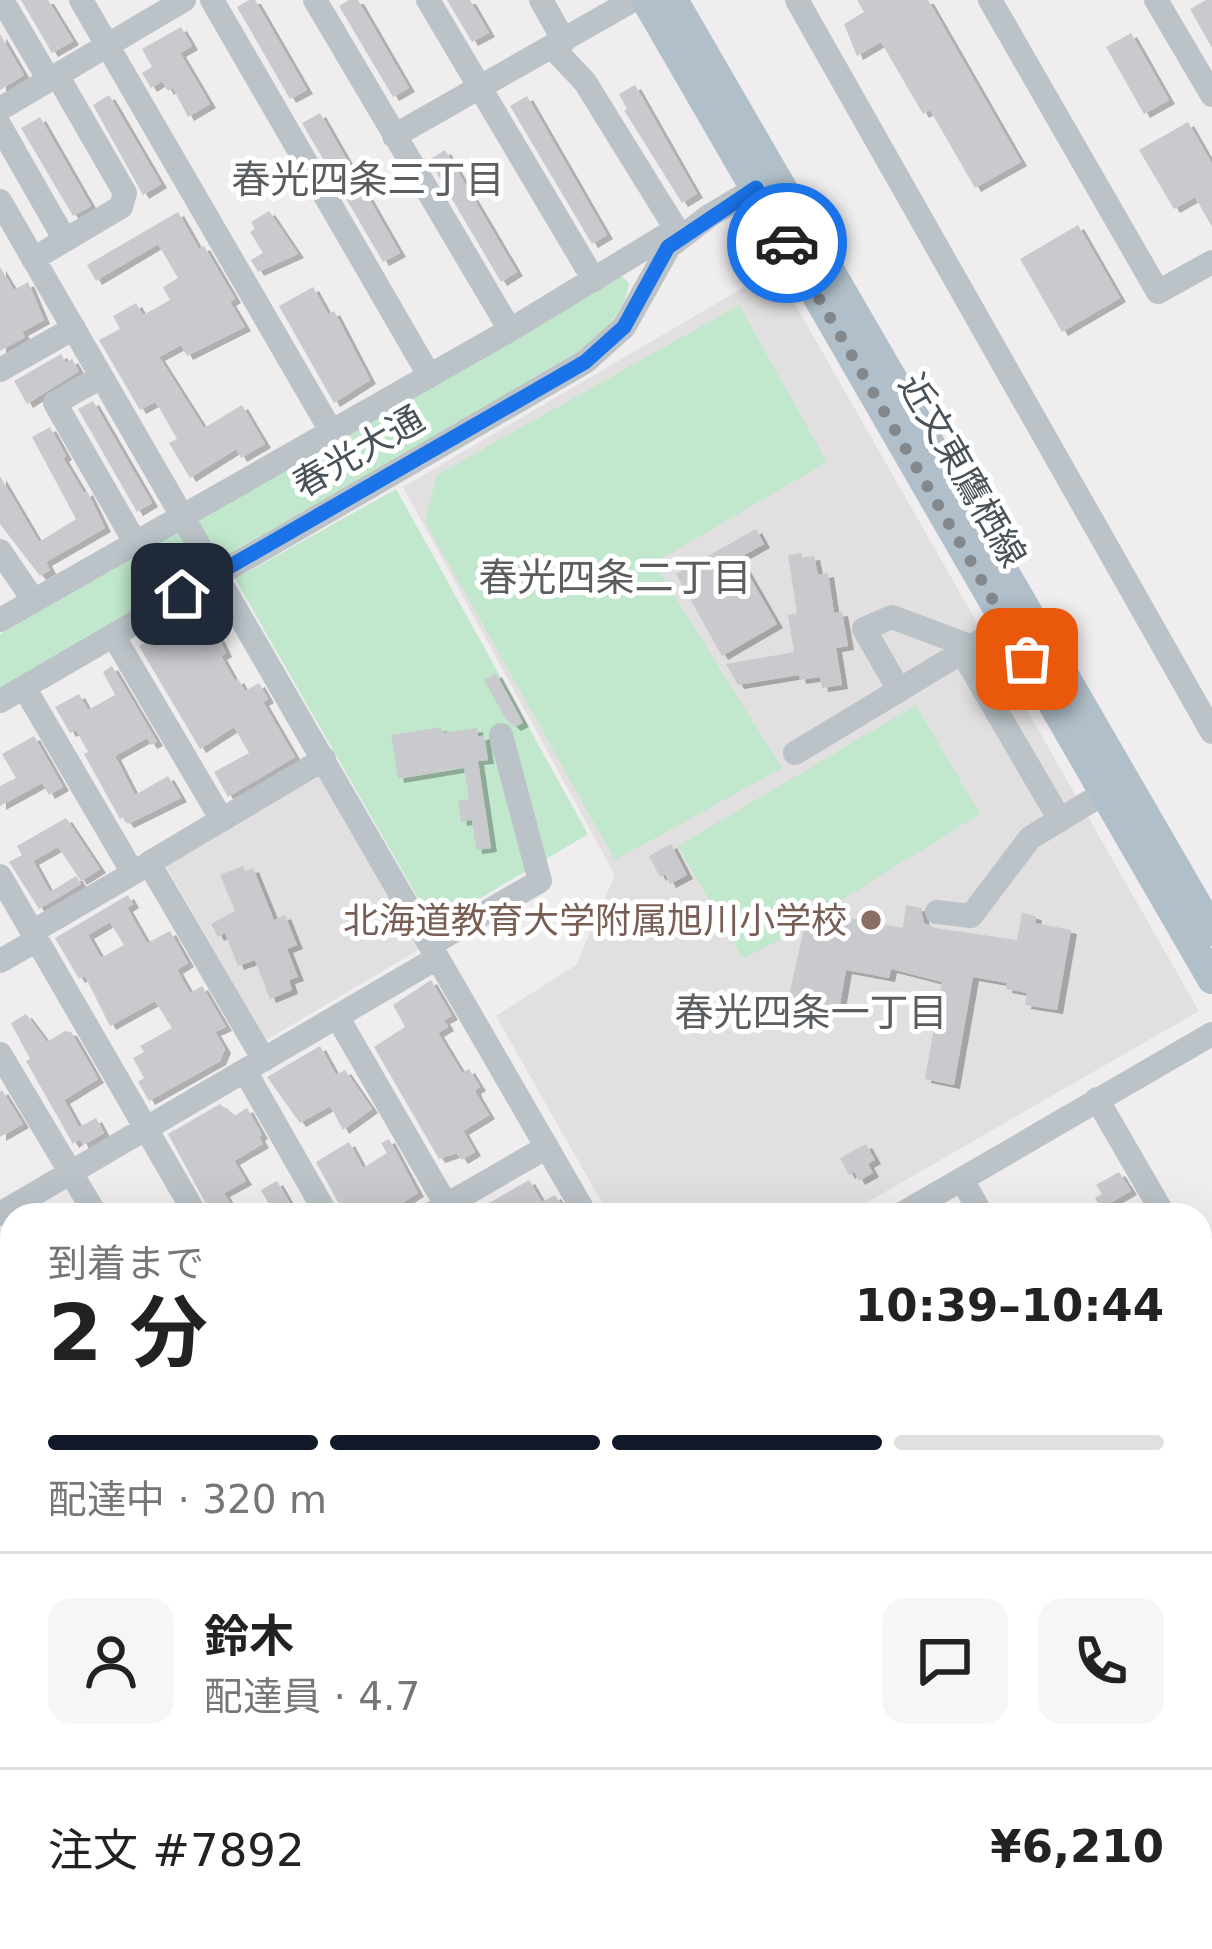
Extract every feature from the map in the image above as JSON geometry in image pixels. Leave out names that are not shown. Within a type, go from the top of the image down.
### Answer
[{"type":"main road","name":"近文東鷹栖線","points":[[646,0],[766,182],[1212,931]]},
{"type":"main road","name":"近文東鷹栖線","points":[[673,0],[766,182],[1007,625],[1212,979]]},
{"type":"street","points":[[2,0],[125,194],[121,206],[33,259]]},
{"type":"street","points":[[81,0],[331,431]]},
{"type":"street","points":[[212,0],[429,375]]},
{"type":"street","points":[[315,0],[510,330]]},
{"type":"street","points":[[428,0],[479,90],[602,275],[634,277],[641,290]]},
{"type":"street","points":[[541,0],[559,44],[676,230]]},
{"type":"street","points":[[394,136],[633,0]]},
{"type":"street","points":[[797,0],[1212,732]]},
{"type":"street","points":[[990,0],[1158,292],[1212,262]]},
{"type":"street","points":[[1156,0],[1212,95]]},
{"type":"street","points":[[0,109],[181,1]]},
{"type":"street","points":[[0,126],[65,240]]},
{"type":"street","name":"春光大通","points":[[0,700],[585,362],[624,327],[668,247],[766,182]]},
{"type":"street","points":[[0,202],[579,1203]]},
{"type":"street","name":"春光大通","points":[[0,620],[510,330],[676,230],[709,216]]},
{"type":"street","points":[[0,370],[74,328]]},
{"type":"street","points":[[101,377],[55,403],[135,542]]},
{"type":"street","points":[[0,551],[34,601]]},
{"type":"street","points":[[899,690],[864,629],[892,617],[967,650],[1060,820]]},
{"type":"street","points":[[794,753],[1007,625]]},
{"type":"street","points":[[113,634],[222,820]]},
{"type":"street","points":[[24,687],[141,868],[254,1066],[321,1203]]},
{"type":"street","points":[[19,1203],[338,1018],[540,880],[501,735]]},
{"type":"street","points":[[0,961],[141,868],[324,759]]},
{"type":"street","points":[[937,912],[971,916],[1030,838],[1104,794]]},
{"type":"street","points":[[0,876],[189,1203]]},
{"type":"street","points":[[338,1018],[437,1203]]},
{"type":"street","points":[[921,1203],[1212,1034]]},
{"type":"street","points":[[0,1054],[89,1203]]},
{"type":"street","points":[[1097,1099],[1157,1203]]},
{"type":"street","points":[[457,1203],[547,1147]]},
{"type":"street","points":[[962,1180],[975,1203]]},
{"type":"shaded area","points":[[775,269],[1199,1011],[866,1203],[602,1203],[496,1016],[576,965],[615,875],[403,487]]},
{"type":"shaded area","points":[[319,775],[420,949],[266,1040],[166,866]]},
{"type":"green space","points":[[613,276],[629,283],[621,307],[570,362],[0,692],[0,634]]},
{"type":"green space","points":[[739,305],[827,462],[654,563],[782,768],[615,860],[425,521],[437,475]]},
{"type":"green space","points":[[396,489],[588,834],[434,926],[235,579]]},
{"type":"green space","points":[[916,705],[980,814],[833,905],[804,898],[796,931],[743,959],[678,846]]},
{"type":"building","points":[[21,0],[48,0],[73,41],[52,53]]},
{"type":"building","points":[[255,0],[307,90],[290,99],[237,7]]},
{"type":"building","points":[[358,0],[409,88],[393,97],[339,6]]},
{"type":"building","points":[[447,0],[470,0],[489,33],[472,42]]},
{"type":"building","points":[[857,0],[928,0],[1021,162],[975,188],[930,110],[923,114],[881,42],[857,56],[844,24],[864,12]]},
{"type":"building","points":[[1212,0],[1212,48],[1190,9]]},
{"type":"building","points":[[181,27],[192,46],[180,53],[210,104],[188,117],[173,88],[168,91],[162,81],[151,88],[142,73],[152,67],[142,49]]},
{"type":"building","points":[[1131,33],[1169,100],[1144,114],[1106,47]]},
{"type":"building","points":[[0,34],[24,75],[0,90]]},
{"type":"building","points":[[635,85],[697,194],[682,203],[624,110],[619,94]]},
{"type":"building","points":[[109,95],[161,184],[143,195],[93,105]]},
{"type":"building","points":[[527,96],[607,235],[592,244],[510,106]]},
{"type":"building","points":[[320,113],[400,253],[383,262],[302,123]]},
{"type":"building","points":[[40,117],[91,206],[73,216],[21,128]]},
{"type":"building","points":[[1188,122],[1212,164],[1212,227],[1195,197],[1174,209],[1139,150]]},
{"type":"building","points":[[445,150],[517,272],[501,282],[429,160]]},
{"type":"building","points":[[269,211],[298,254],[258,272],[251,260],[263,253],[250,232],[255,229],[251,222]]},
{"type":"building","points":[[178,212],[235,299],[230,302],[245,327],[187,356],[181,345],[159,357],[204,428],[242,405],[265,444],[241,458],[236,449],[190,478],[169,443],[177,439],[160,409],[155,402],[140,410],[99,340],[120,329],[113,316],[136,303],[143,315],[170,300],[163,287],[178,278],[158,244],[96,281],[87,265]]},
{"type":"building","points":[[1078,225],[1120,298],[1062,332],[1020,259]]},
{"type":"building","points":[[0,267],[14,290],[28,282],[44,320],[0,351]]},
{"type":"building","points":[[313,287],[328,314],[334,311],[370,380],[334,403],[279,306]]},
{"type":"building","points":[[61,354],[66,363],[72,359],[79,371],[27,404],[14,381]]},
{"type":"building","points":[[93,401],[152,503],[137,512],[78,409]]},
{"type":"building","points":[[50,427],[105,528],[46,562],[50,570],[40,576],[0,524],[0,476],[39,542],[76,519],[32,437]]},
{"type":"building","points":[[756,529],[764,544],[739,558],[777,624],[722,656],[676,574]]},
{"type":"building","points":[[801,553],[802,558],[814,556],[818,575],[828,573],[834,613],[842,612],[848,646],[836,648],[842,685],[822,688],[820,677],[800,680],[799,675],[738,685],[726,664],[794,652],[788,615],[797,613],[788,555]]},
{"type":"building","points":[[205,609],[235,681],[245,691],[259,683],[268,699],[263,702],[295,757],[228,797],[214,772],[249,753],[234,727],[200,749],[139,646]]},
{"type":"building","points":[[112,666],[157,742],[151,745],[147,738],[115,756],[135,795],[168,776],[181,798],[128,824],[120,819],[84,754],[88,752],[76,730],[70,733],[55,707],[79,694],[88,710],[115,695],[103,672]]},
{"type":"building","points":[[496,673],[523,723],[515,727],[484,680]]},
{"type":"building","points":[[441,727],[442,733],[477,728],[478,737],[484,735],[488,760],[478,761],[491,848],[476,850],[472,820],[461,822],[458,801],[469,799],[464,768],[398,779],[391,735]]},
{"type":"building","points":[[34,736],[63,787],[49,795],[42,783],[0,806],[0,786],[16,778],[2,754]]},
{"type":"building","points":[[66,818],[100,869],[81,881],[58,847],[33,861],[50,892],[76,876],[81,884],[39,909],[9,862],[22,855],[17,846]]},
{"type":"building","points":[[671,844],[687,875],[670,884],[665,874],[660,877],[649,856]]},
{"type":"building","points":[[243,866],[245,871],[253,868],[274,920],[285,915],[297,945],[287,949],[298,977],[289,980],[292,990],[270,999],[255,960],[238,966],[225,933],[218,937],[211,924],[235,911],[220,875]]},
{"type":"building","points":[[128,895],[133,904],[127,908],[147,943],[170,931],[188,963],[177,970],[190,993],[202,986],[226,1027],[215,1032],[225,1049],[220,1061],[149,1101],[138,1082],[144,1078],[133,1058],[144,1052],[140,1046],[172,1028],[155,1001],[110,1026],[85,976],[79,979],[55,938]],"holes":[[[110,922],[124,945],[101,958],[88,935]]]},
{"type":"building","points":[[906,905],[921,908],[924,923],[935,928],[1017,940],[1022,913],[1036,916],[1035,923],[1071,930],[1057,1010],[1025,1005],[1027,993],[1006,989],[1007,983],[973,977],[954,1085],[925,1079],[942,982],[891,969],[889,978],[846,970],[839,1010],[788,1000],[808,910],[903,928]]},
{"type":"building","points":[[431,980],[452,1016],[444,1020],[448,1027],[438,1033],[462,1073],[469,1069],[489,1115],[463,1131],[475,1152],[462,1160],[457,1153],[439,1159],[374,1047],[405,1027],[393,1005]]},
{"type":"building","points":[[26,1014],[47,1042],[71,1032],[98,1079],[64,1100],[79,1127],[96,1118],[104,1133],[83,1145],[80,1139],[73,1144],[26,1061],[30,1059],[11,1023]]},
{"type":"building","points":[[320,1046],[336,1075],[345,1070],[372,1109],[343,1130],[330,1106],[300,1123],[267,1077]]},
{"type":"building","points":[[0,1092],[23,1124],[0,1137]]},
{"type":"building","points":[[220,1104],[234,1116],[247,1108],[263,1144],[234,1161],[246,1181],[224,1193],[229,1203],[205,1203],[168,1134]]},
{"type":"building","points":[[389,1139],[418,1193],[402,1203],[338,1203],[316,1162],[349,1142],[363,1168],[387,1153],[381,1143]]},
{"type":"building","points":[[866,1144],[875,1160],[868,1164],[873,1173],[859,1181],[854,1172],[849,1175],[840,1158]]},
{"type":"building","points":[[1119,1172],[1131,1191],[1110,1203],[1098,1203],[1095,1198],[1102,1194],[1096,1185]]},
{"type":"building","points":[[529,1180],[542,1202],[555,1195],[560,1203],[489,1203]]},
{"type":"building","points":[[277,1181],[290,1203],[268,1203],[261,1190]]},
{"type":"way so far","points":[[787,243],[1027,659]]},
{"type":"place","name":"北海道教育大学附属旭川小学校","points":[[871,920]]},
{"type":"district","name":"春光四条三丁目","points":[[368,179]]},
{"type":"district","name":"春光四条二丁目","points":[[615,577]]},
{"type":"district","name":"春光四条一丁目","points":[[811,1012]]},
{"type":"route","points":[[182,594],[585,362],[624,327],[668,247],[756,188],[787,243]]}]
